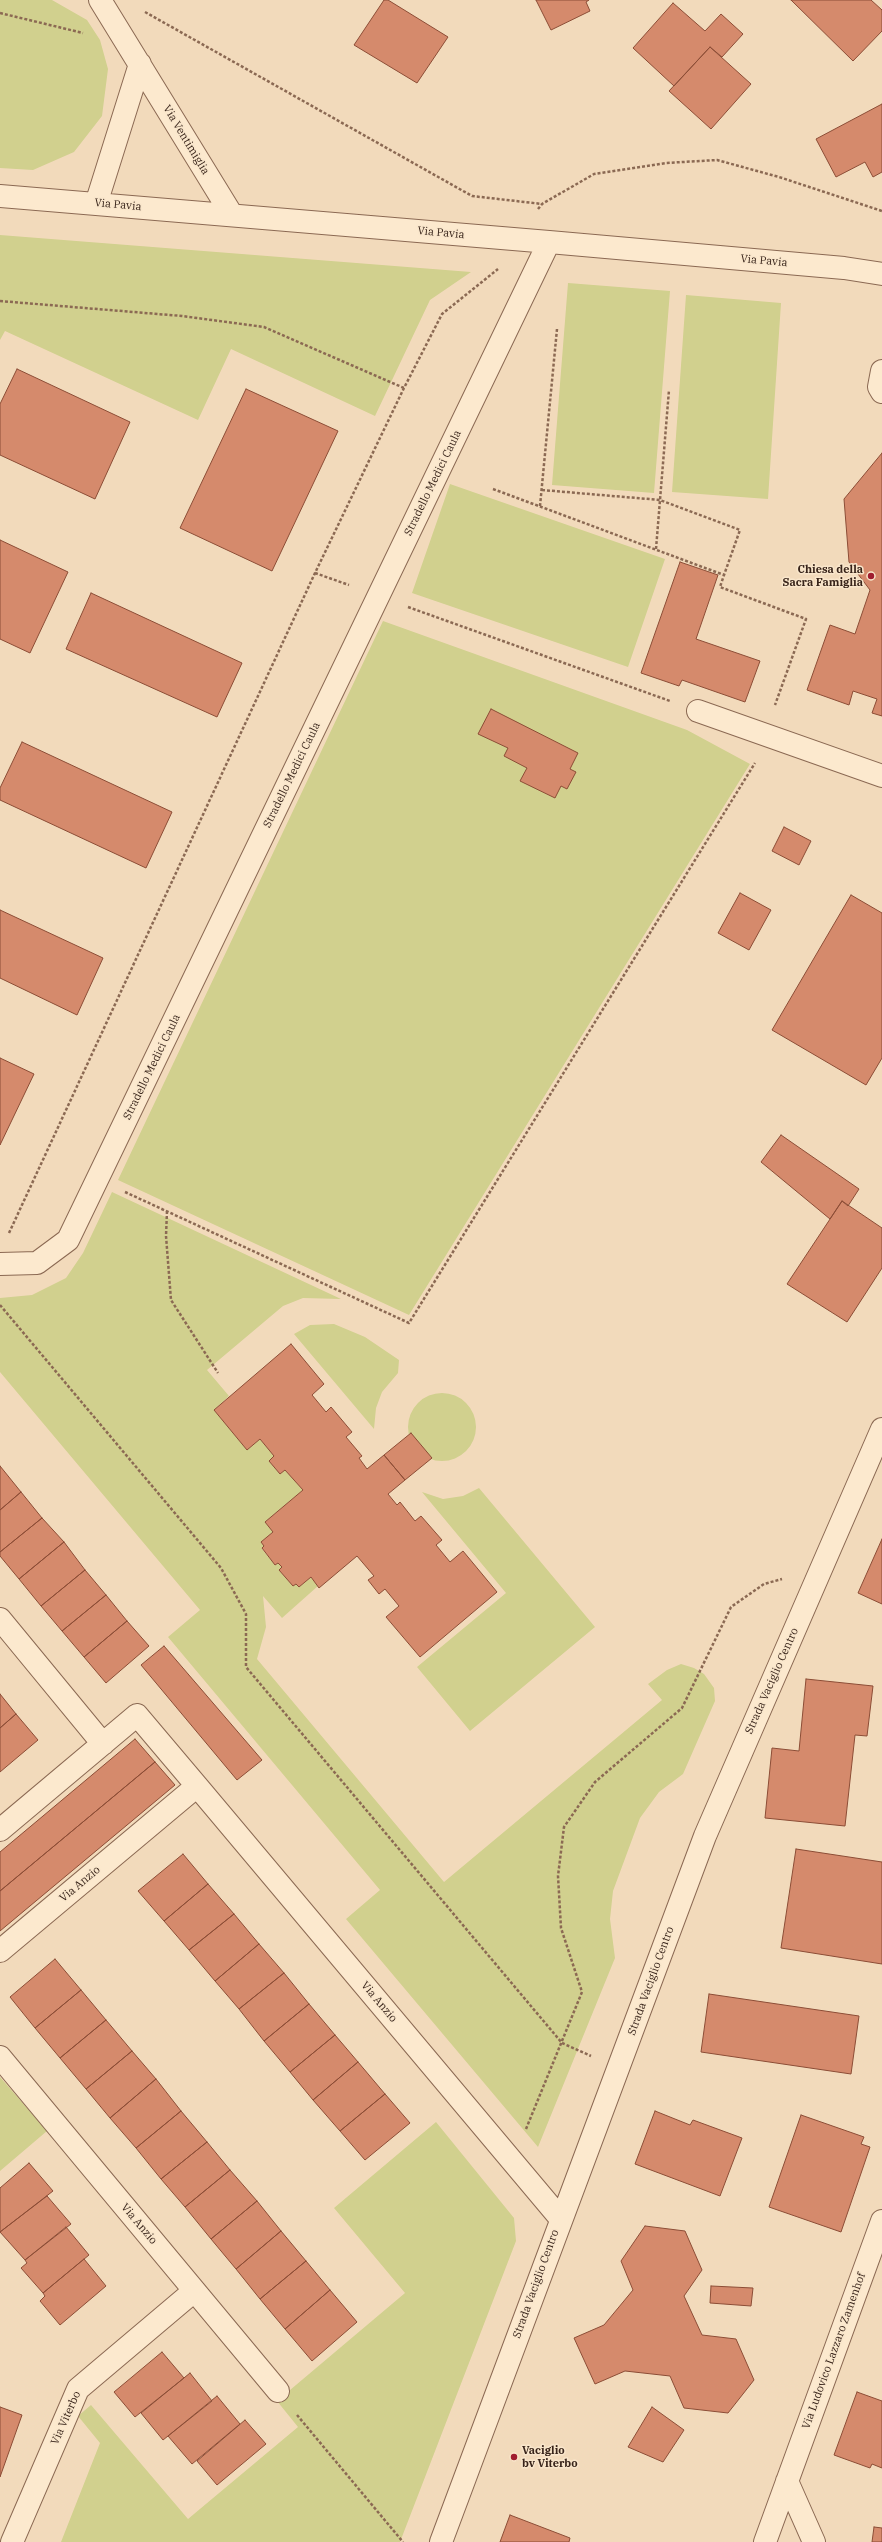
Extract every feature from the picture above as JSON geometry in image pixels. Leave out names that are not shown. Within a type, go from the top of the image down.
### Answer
[{"type":"street","name":"Via Ventimiglia","points":[[100,0],[232,215]]},
{"type":"street","points":[[96,204],[140,64]]},
{"type":"street","name":"Via Pavia","points":[[0,196],[550,242],[844,268],[882,274]]},
{"type":"street","name":"Stradello Medici Caula","points":[[0,1264],[38,1263],[68,1240],[550,242]]},
{"type":"street","points":[[882,371],[879,387],[882,392]]},
{"type":"street","points":[[698,711],[882,776]]},
{"type":"street","name":"Strada Vaciglio Centro","points":[[441,2542],[560,2218],[618,2069],[704,1836],[882,1429]]},
{"type":"street","points":[[0,1619],[103,1744]]},
{"type":"street","name":"Via Anzio","points":[[0,1830],[138,1715],[560,2218]]},
{"type":"street","name":"Via Anzio","points":[[0,1951],[197,1786]]},
{"type":"street","name":"Via Anzio","points":[[0,2057],[278,2391]]},
{"type":"street","name":"Via Ludovico Lazzaro Zamenhof","points":[[765,2542],[882,2220]]},
{"type":"street","name":"Via Viterbo","points":[[12,2542],[78,2389],[194,2291]]},
{"type":"street","points":[[787,2481],[814,2542]]},
{"type":"path","points":[[139,9],[472,196],[542,204],[594,174],[666,163],[717,160],[779,177],[882,211]]},
{"type":"path","points":[[0,13],[90,35]]},
{"type":"path","points":[[7,1236],[316,573],[404,388],[442,314],[500,267]]},
{"type":"path","points":[[0,301],[182,316],[264,327],[404,388]]},
{"type":"path","points":[[540,506],[557,329]]},
{"type":"path","points":[[656,549],[669,390]]},
{"type":"path","points":[[493,488],[724,575]]},
{"type":"path","points":[[97,1179],[408,1323],[750,771],[765,734],[806,619],[720,587],[740,530],[660,500],[542,490]]},
{"type":"path","points":[[316,573],[698,711]]},
{"type":"path","points":[[168,1211],[166,1236],[171,1300],[218,1373]]},
{"type":"path","points":[[0,1305],[221,1568],[246,1614],[246,1667],[562,2044],[618,2069]]},
{"type":"path","points":[[504,2151],[525,2132],[582,1992],[561,1928],[558,1876],[564,1827],[595,1782],[682,1708],[731,1607],[764,1584],[821,1569]]},
{"type":"path","points":[[278,2391],[404,2542]]},
{"type":"shaded area","points":[[0,0],[52,0],[87,20],[100,40],[108,69],[102,116],[74,152],[33,170],[0,168]]},
{"type":"shaded area","points":[[0,235],[471,272],[430,300],[375,416],[231,349],[198,420],[5,331],[0,340]]},
{"type":"shaded area","points":[[568,283],[670,291],[654,493],[552,485]]},
{"type":"shaded area","points":[[686,295],[781,303],[768,499],[672,492]]},
{"type":"shaded area","points":[[450,484],[665,559],[628,667],[412,593]]},
{"type":"shaded area","points":[[383,621],[687,730],[750,764],[409,1315],[118,1180]]},
{"type":"shaded area","points":[[112,1192],[341,1299],[303,1298],[283,1306],[207,1370],[229,1396],[214,1410],[247,1450],[260,1439],[274,1456],[269,1461],[280,1474],[285,1470],[303,1490],[265,1522],[273,1532],[261,1542],[264,1546],[262,1549],[275,1565],[278,1563],[282,1567],[279,1570],[293,1586],[296,1584],[299,1587],[311,1577],[318,1586],[282,1618],[263,1596],[266,1627],[257,1659],[444,1882],[662,1700],[648,1684],[667,1670],[681,1664],[694,1668],[704,1674],[714,1688],[715,1701],[683,1774],[659,1792],[640,1818],[613,1891],[610,1919],[615,1958],[538,2147],[346,1919],[380,1890],[168,1637],[200,1610],[0,1372],[0,1298],[32,1295],[66,1278],[83,1253]]},
{"type":"shaded area","points":[[334,1324],[365,1337],[399,1360],[398,1373],[382,1392],[376,1408],[374,1429],[294,1334],[310,1325]]},
{"type":"shaded area","points":[[442,1393],[455,1396],[466,1403],[473,1414],[476,1427],[473,1440],[466,1451],[455,1458],[442,1461],[429,1458],[418,1451],[411,1440],[408,1427],[411,1414],[418,1403],[429,1396]]},
{"type":"shaded area","points":[[479,1488],[595,1627],[470,1731],[417,1667],[506,1593],[422,1492],[443,1499],[463,1496]]},
{"type":"shaded area","points":[[0,2077],[47,2131],[0,2171]]},
{"type":"shaded area","points":[[436,2122],[514,2218],[516,2241],[400,2542],[61,2542],[100,2443],[78,2416],[91,2405],[188,2519],[298,2427],[277,2401],[405,2293],[334,2208]]},
{"type":"building","points":[[384,0],[388,0],[448,37],[417,83],[354,45]]},
{"type":"building","points":[[536,0],[589,0],[586,2],[590,11],[551,30]]},
{"type":"building","points":[[791,0],[871,0],[882,10],[882,31],[853,61]]},
{"type":"building","points":[[673,3],[705,31],[721,14],[743,34],[722,57],[710,47],[674,86],[633,48]]},
{"type":"building","points":[[710,47],[751,84],[711,129],[669,91]]},
{"type":"building","points":[[882,104],[882,172],[873,177],[865,162],[836,177],[816,139]]},
{"type":"building","points":[[17,369],[130,422],[95,499],[0,455],[0,404]]},
{"type":"building","points":[[246,389],[338,431],[272,571],[180,528]]},
{"type":"building","name":"Chiesa della Sacra Famiglia","points":[[882,453],[882,716],[872,713],[877,699],[853,691],[849,705],[807,690],[830,625],[855,634],[870,590],[849,562],[844,499]]},
{"type":"building","points":[[0,540],[68,572],[30,653],[0,639]]},
{"type":"building","points":[[680,562],[718,575],[696,639],[760,661],[745,702],[682,680],[679,686],[641,673]]},
{"type":"building","points":[[91,593],[242,663],[217,717],[66,649]]},
{"type":"building","points":[[491,709],[578,753],[570,769],[576,772],[567,789],[561,786],[555,798],[520,781],[527,768],[504,756],[508,748],[478,734]]},
{"type":"building","points":[[22,742],[172,812],[146,868],[0,800],[0,788]]},
{"type":"building","points":[[784,827],[811,841],[799,865],[772,851]]},
{"type":"building","points":[[740,893],[771,910],[749,950],[718,933]]},
{"type":"building","points":[[851,895],[882,913],[882,1058],[866,1085],[772,1030]]},
{"type":"building","points":[[0,910],[103,958],[77,1015],[0,978]]},
{"type":"building","points":[[0,1058],[34,1074],[0,1145]]},
{"type":"building","points":[[781,1135],[859,1189],[848,1206],[842,1201],[830,1219],[761,1162]]},
{"type":"building","points":[[842,1201],[882,1228],[882,1268],[847,1322],[787,1284]]},
{"type":"building","points":[[291,1344],[324,1384],[312,1395],[326,1412],[331,1407],[352,1432],[346,1437],[362,1456],[359,1458],[367,1469],[384,1455],[405,1480],[388,1494],[397,1505],[400,1502],[415,1521],[421,1516],[442,1540],[436,1545],[450,1562],[463,1551],[497,1592],[420,1657],[386,1617],[399,1606],[385,1589],[379,1594],[368,1580],[374,1576],[357,1556],[319,1588],[311,1577],[299,1587],[296,1584],[293,1586],[279,1570],[282,1567],[278,1563],[275,1565],[262,1548],[264,1546],[261,1542],[273,1532],[265,1522],[303,1490],[285,1470],[280,1474],[269,1461],[274,1456],[260,1439],[247,1450],[214,1410]]},
{"type":"building","points":[[411,1433],[432,1458],[405,1480],[384,1455]]},
{"type":"building","points":[[0,1466],[21,1492],[0,1510]]},
{"type":"building","points":[[21,1492],[42,1518],[0,1552],[0,1510]]},
{"type":"building","points":[[42,1518],[64,1542],[19,1579],[0,1556],[0,1552]]},
{"type":"building","points":[[882,1539],[882,1604],[858,1593]]},
{"type":"building","points":[[64,1542],[85,1570],[41,1606],[19,1579]]},
{"type":"building","points":[[85,1570],[106,1595],[62,1631],[41,1606]]},
{"type":"building","points":[[106,1595],[127,1621],[84,1657],[62,1631]]},
{"type":"building","points":[[127,1621],[149,1646],[106,1683],[84,1657]]},
{"type":"building","points":[[164,1646],[262,1760],[237,1780],[141,1665]]},
{"type":"building","points":[[806,1679],[873,1686],[867,1736],[855,1735],[845,1826],[765,1818],[772,1748],[799,1751]]},
{"type":"building","points":[[0,1694],[16,1714],[0,1728]]},
{"type":"building","points":[[16,1714],[38,1740],[0,1772],[0,1728]]},
{"type":"building","points":[[135,1739],[155,1762],[0,1891],[0,1852]]},
{"type":"building","points":[[155,1762],[175,1785],[0,1931],[0,1891]]},
{"type":"building","points":[[796,1849],[882,1862],[882,1964],[781,1948]]},
{"type":"building","points":[[183,1854],[208,1884],[164,1921],[138,1891]]},
{"type":"building","points":[[208,1884],[234,1914],[189,1950],[164,1921]]},
{"type":"building","points":[[234,1914],[259,1944],[215,1981],[189,1950]]},
{"type":"building","points":[[259,1944],[284,1973],[239,2009],[215,1981]]},
{"type":"building","points":[[55,1959],[81,1990],[35,2028],[10,1997]]},
{"type":"building","points":[[284,1973],[309,2004],[264,2041],[239,2009]]},
{"type":"building","points":[[81,1990],[106,2020],[60,2058],[35,2028]]},
{"type":"building","points":[[709,1994],[859,2016],[851,2074],[701,2052]]},
{"type":"building","points":[[309,2004],[335,2035],[290,2072],[264,2041]]},
{"type":"building","points":[[106,2020],[132,2051],[86,2089],[60,2058]]},
{"type":"building","points":[[335,2035],[358,2062],[313,2100],[290,2072]]},
{"type":"building","points":[[132,2051],[156,2079],[110,2118],[86,2089]]},
{"type":"building","points":[[358,2062],[385,2094],[340,2131],[313,2100]]},
{"type":"building","points":[[156,2079],[181,2111],[136,2148],[110,2118]]},
{"type":"building","points":[[385,2094],[410,2123],[365,2160],[340,2131]]},
{"type":"building","points":[[181,2111],[207,2142],[161,2179],[136,2148]]},
{"type":"building","points":[[655,2111],[690,2125],[693,2120],[742,2138],[720,2196],[635,2164]]},
{"type":"building","points":[[801,2115],[864,2137],[861,2144],[870,2147],[841,2232],[769,2207]]},
{"type":"building","points":[[207,2142],[230,2170],[185,2207],[161,2179]]},
{"type":"building","points":[[29,2163],[53,2191],[0,2232],[0,2188]]},
{"type":"building","points":[[230,2170],[257,2201],[211,2239],[185,2207]]},
{"type":"building","points":[[47,2196],[71,2224],[25,2260],[0,2232]]},
{"type":"building","points":[[257,2201],[281,2231],[236,2269],[211,2239]]},
{"type":"building","points":[[645,2226],[685,2231],[702,2270],[684,2296],[702,2335],[736,2339],[754,2380],[728,2413],[684,2408],[670,2376],[625,2371],[595,2384],[574,2338],[604,2325],[633,2290],[621,2261]]},
{"type":"building","points":[[66,2227],[89,2255],[43,2293],[21,2268],[27,2263],[25,2260]]},
{"type":"building","points":[[281,2231],[306,2261],[260,2299],[236,2269]]},
{"type":"building","points":[[84,2259],[106,2286],[60,2325],[40,2301],[45,2296],[43,2293]]},
{"type":"building","points":[[306,2261],[330,2290],[285,2329],[260,2299]]},
{"type":"building","points":[[711,2286],[753,2288],[751,2306],[710,2303]]},
{"type":"building","points":[[330,2290],[357,2322],[312,2361],[285,2329]]},
{"type":"building","points":[[162,2352],[184,2378],[135,2417],[114,2392]]},
{"type":"building","points":[[190,2373],[212,2401],[163,2440],[141,2413]]},
{"type":"building","points":[[857,2392],[882,2401],[882,2468],[872,2464],[870,2468],[834,2455]]},
{"type":"building","points":[[217,2396],[240,2424],[192,2464],[168,2436]]},
{"type":"building","points":[[0,2407],[22,2415],[0,2477]]},
{"type":"building","points":[[652,2407],[684,2430],[663,2462],[628,2447]]},
{"type":"building","points":[[245,2420],[266,2444],[217,2485],[197,2461]]},
{"type":"building","points":[[510,2515],[570,2538],[569,2542],[500,2542]]},
{"type":"building","points":[[874,2527],[882,2528],[882,2542],[872,2542]]},
{"type":"place","name":"Chiesa della Sacra Famiglia","points":[[871,576]]},
{"type":"place","name":"Vaciglio bv Viterbo","points":[[514,2457]]}]
